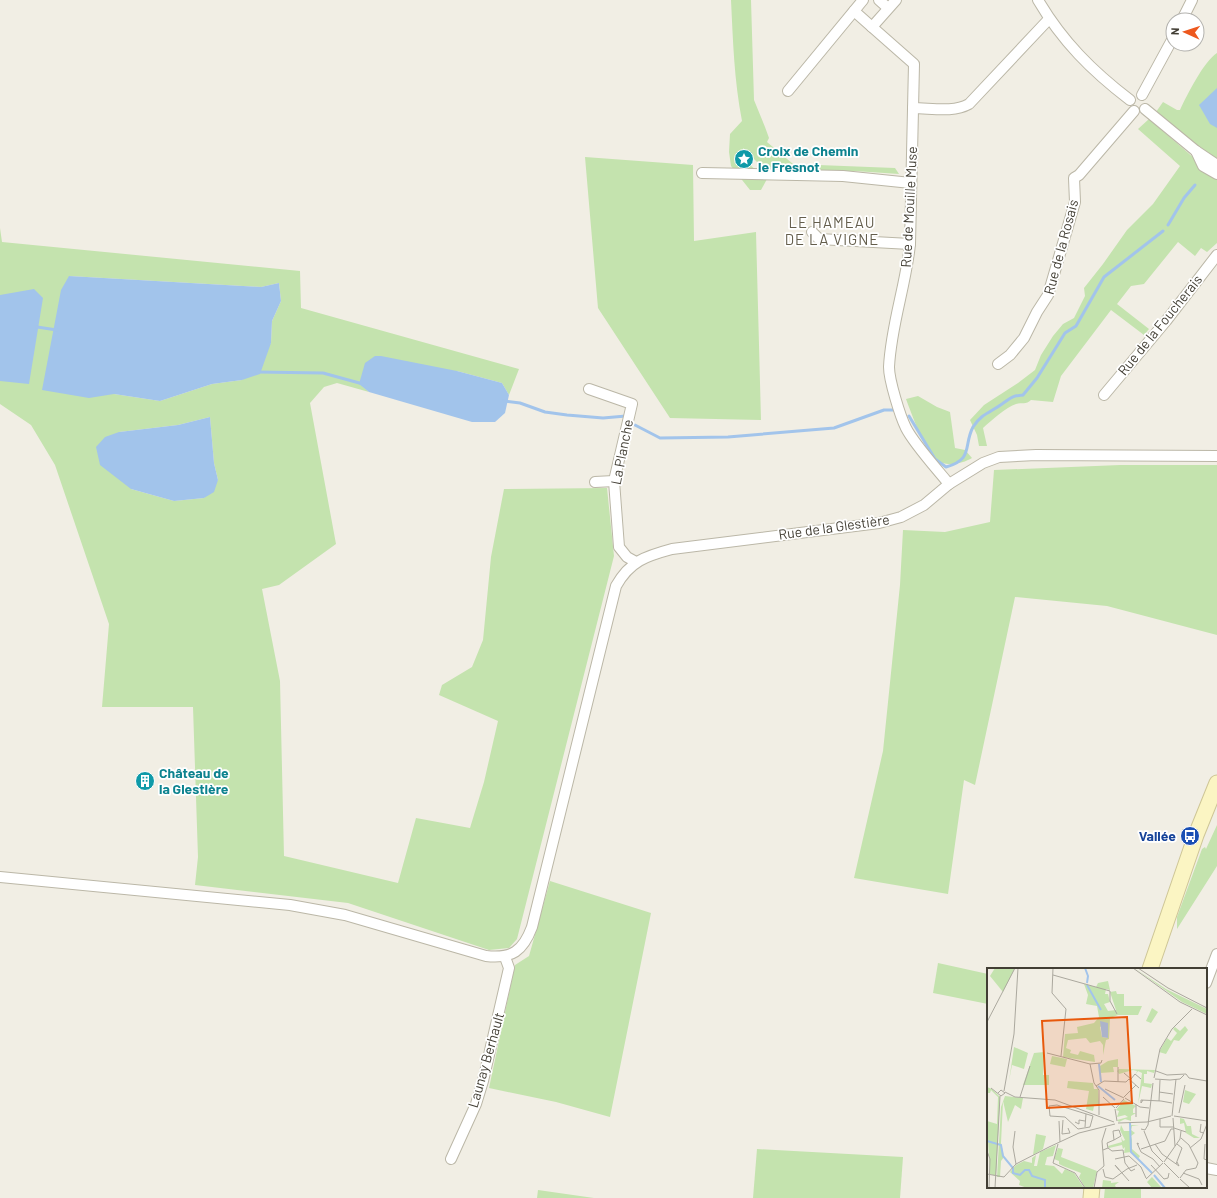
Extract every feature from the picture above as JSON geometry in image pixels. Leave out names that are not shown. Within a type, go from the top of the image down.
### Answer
[{"type":"main road","points":[[1150,968],[1196,835],[1217,783]]},
{"type":"main road","points":[[1091,1198],[1092,1188]]},
{"type":"street","points":[[788,91],[863,0]]},
{"type":"street","points":[[879,0],[888,8]]},
{"type":"street","points":[[872,27],[896,0]]},
{"type":"street","points":[[1038,0],[1049,19],[1073,50],[1130,100]]},
{"type":"street","points":[[1186,12],[1192,0]]},
{"type":"street","name":"Rue de Mouille Muse","points":[[854,11],[914,64],[910,244],[908,263],[893,335],[889,368],[898,406],[907,429],[949,484]]},
{"type":"street","points":[[913,108],[953,109],[961,108],[969,104],[1049,19]]},
{"type":"street","points":[[1142,95],[1165,52]]},
{"type":"street","points":[[1140,110],[1146,101],[1142,95],[1136,94],[1130,100],[1129,105],[1140,110],[1196,152],[1217,165]]},
{"type":"street","name":"Rue de la Rosais","points":[[998,364],[1010,355],[1024,338],[1037,312],[1048,295],[1075,202],[1074,178],[1079,175],[1140,110]]},
{"type":"street","points":[[1196,152],[1203,166],[1217,174]]},
{"type":"street","points":[[702,173],[843,176],[911,183]]},
{"type":"street","points":[[812,232],[819,238],[910,244]]},
{"type":"street","name":"Rue de la Foucherais","points":[[1104,395],[1166,321],[1217,255]]},
{"type":"street","name":"La Planche","points":[[589,389],[632,404],[614,481],[619,547],[627,556],[636,562]]},
{"type":"street","name":"Rue de la Glestière","points":[[505,957],[514,953],[526,943],[532,927],[616,586],[623,574],[636,562],[649,555],[672,549],[886,521],[901,517],[924,505],[949,484],[983,463],[999,458],[1036,455],[1217,456]]},
{"type":"street","points":[[595,482],[614,481]]},
{"type":"street","points":[[0,877],[290,905],[345,915],[486,956],[505,957]]},
{"type":"street","points":[[1207,980],[1217,954]]},
{"type":"street","name":"Launay Berhault","points":[[450,1159],[476,1104],[483,1081],[509,968],[505,957]]},
{"type":"street","points":[[1207,1168],[1217,1170]]},
{"type":"green space","points":[[731,0],[751,0],[754,100],[769,138],[767,142],[793,164],[895,168],[899,174],[855,171],[772,172],[763,168],[743,148],[745,161],[767,179],[761,190],[750,190],[731,166],[729,152],[730,134],[742,121],[739,106],[733,45]]},
{"type":"green space","points":[[1217,53],[1217,160],[1204,152],[1156,112],[1163,102],[1177,110],[1180,110],[1191,87],[1201,71]]},
{"type":"green space","points":[[1149,119],[1217,178],[1217,243],[1207,252],[1201,248],[1195,256],[1178,242],[1144,284],[1131,286],[1117,304],[1149,329],[1144,335],[1111,310],[1061,376],[1053,402],[1031,400],[1026,403],[1016,404],[1007,408],[983,428],[987,446],[979,446],[977,435],[970,420],[984,405],[1035,370],[1041,355],[1053,336],[1063,324],[1074,318],[1085,296],[1084,288],[1127,230],[1153,204],[1180,166],[1138,129]]},
{"type":"green space","points":[[585,157],[693,165],[694,241],[756,232],[761,420],[670,418],[598,308]]},
{"type":"green space","points":[[0,228],[2,242],[300,271],[301,308],[519,369],[509,395],[502,383],[457,371],[360,384],[369,392],[337,383],[324,387],[310,403],[336,544],[279,585],[262,589],[280,681],[284,856],[398,883],[416,818],[470,828],[484,782],[498,721],[439,695],[442,685],[472,667],[483,640],[491,557],[504,489],[607,488],[614,556],[517,939],[509,948],[489,950],[348,903],[195,885],[198,857],[193,707],[102,707],[109,624],[55,465],[31,425],[0,404]],"holes":[[[69,276],[261,287],[279,283],[281,301],[272,321],[271,343],[242,380],[212,384],[160,401],[114,394]],[[210,417],[214,463],[218,480],[204,498],[174,501],[131,489],[119,432],[178,425]]]},
{"type":"green space","points":[[918,396],[937,407],[950,412],[955,448],[965,450],[972,458],[963,462],[948,464],[934,458],[922,438],[906,399]]},
{"type":"green space","points":[[1120,465],[1217,465],[1217,635],[1107,606],[1015,597],[975,785],[964,780],[948,894],[854,878],[883,751],[900,585],[903,530],[945,532],[990,522],[994,470]]},
{"type":"green space","points":[[1217,825],[1217,866],[1177,929],[1177,917],[1202,849],[1205,847],[1206,849]]},
{"type":"green space","points":[[550,881],[651,913],[610,1117],[556,1102],[489,1088],[515,965],[529,956]]},
{"type":"green space","points":[[938,963],[987,974],[987,1004],[933,993]]},
{"type":"green space","points":[[757,1149],[903,1157],[900,1198],[753,1198]]},
{"type":"green space","points":[[1105,1188],[1141,1188],[1141,1198],[1104,1198]]},
{"type":"green space","points":[[538,1190],[594,1198],[537,1198]]},
{"type":"water","points":[[1217,88],[1217,128],[1210,124],[1199,105]]},
{"type":"water","points":[[69,276],[261,287],[279,283],[281,301],[272,321],[271,343],[260,374],[242,380],[212,384],[160,401],[114,394],[89,398],[42,390],[61,290]]},
{"type":"water","points":[[34,289],[43,298],[29,384],[0,381],[0,295]]},
{"type":"water","points":[[375,356],[457,371],[502,383],[509,395],[505,413],[495,422],[472,422],[369,392],[359,384],[365,363]]},
{"type":"water","points":[[210,417],[214,463],[218,480],[214,492],[204,498],[174,501],[131,489],[100,465],[96,447],[105,437],[119,432],[178,425]]},
{"type":"waterway","points":[[1168,225],[1184,198],[1195,185]]},
{"type":"waterway","points":[[909,416],[935,459],[946,467],[961,460],[966,451],[970,434],[976,423],[983,416],[1011,398],[1023,395],[1037,378],[1065,333],[1076,326],[1104,277],[1163,231]]},
{"type":"waterway","points":[[37,327],[57,330]]},
{"type":"waterway","points":[[257,372],[323,373],[363,384]]},
{"type":"waterway","points":[[504,401],[520,403],[545,412],[567,415],[603,418],[626,416]]},
{"type":"waterway","points":[[635,425],[660,438],[728,437],[834,428],[884,410],[893,410]]},
{"type":"place","name":"Croix de Chemin le Fresnot","points":[[744,159]]},
{"type":"place","name":"Château de la Glestière","points":[[145,781]]},
{"type":"place","name":"Vallée","points":[[1190,836]]},
{"type":"district","name":"LE HAMEAU DE LA VIGNE","points":[[832,232]]}]
